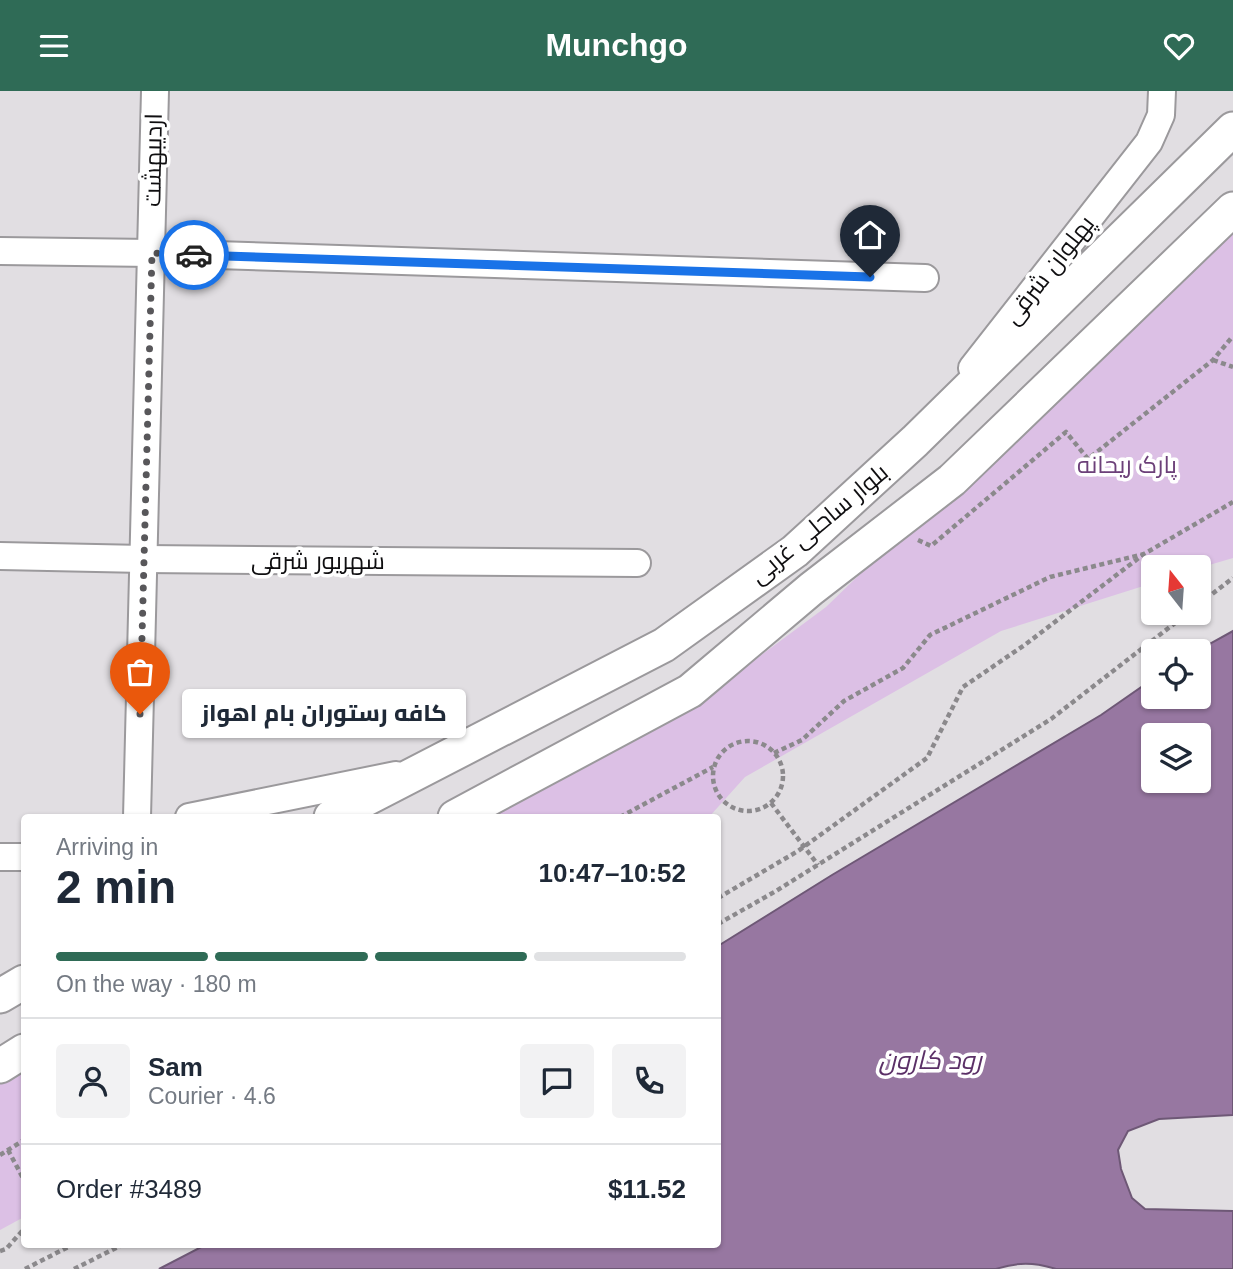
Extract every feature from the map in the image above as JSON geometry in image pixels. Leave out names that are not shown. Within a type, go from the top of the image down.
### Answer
[{"type":"main road","name":"بلوار ساحلی غربی","points":[[337,814],[664,645],[795,551],[915,441],[1233,129]]},
{"type":"main road","name":"بلوار ساحلی غربی","points":[[461,814],[690,691],[811,589],[952,480],[1233,209]]},
{"type":"main road","points":[[0,996],[21,984]]},
{"type":"main road","points":[[0,1066],[21,1053]]},
{"type":"street","name":"اردیبهشت","points":[[137,814],[155,91]]},
{"type":"street","name":"پهلوان شرقی","points":[[915,441],[1149,142],[1161,115],[1162,91]]},
{"type":"street","points":[[0,251],[152,253],[925,278]]},
{"type":"street","name":"شهریور شرقی","points":[[0,556],[636,563]]},
{"type":"street","points":[[205,814],[426,769]]},
{"type":"street","points":[[0,857],[21,857]]},
{"type":"path","points":[[914,537],[932,546],[1066,432],[1088,459],[1213,360],[1233,336]]},
{"type":"path","points":[[1213,360],[1233,367]]},
{"type":"path","points":[[721,896],[804,847],[927,758],[963,687],[1026,644],[1144,554],[1233,502]]},
{"type":"path","points":[[774,753],[802,740],[844,701],[903,668],[930,635],[1050,576],[1144,554]]},
{"type":"path","points":[[1211,595],[1233,578]]},
{"type":"path","points":[[721,922],[818,865],[1051,719],[1172,625]]},
{"type":"path","points":[[626,814],[713,767],[725,748],[746,740],[767,745],[782,762],[783,784],[771,803],[750,812],[729,806],[715,789],[713,767]]},
{"type":"path","points":[[771,803],[818,865]]},
{"type":"path","points":[[0,1154],[21,1142]]},
{"type":"path","points":[[8,1150],[21,1174]]},
{"type":"path","points":[[0,1251],[6,1249],[21,1232]]},
{"type":"path","points":[[25,1269],[67,1248]]},
{"type":"path","points":[[74,1269],[116,1248]]},
{"type":"green space","name":"پارک ریحانه","points":[[1233,214],[1233,558],[1211,564],[1211,555],[1141,555],[1141,587],[1001,631],[745,777],[712,814],[481,814],[683,713],[826,607]]},
{"type":"green space","points":[[21,1070],[21,1219],[0,1230],[0,1082]]},
{"type":"water","name":"رود کارون","points":[[1233,631],[1233,1115],[1159,1119],[1128,1131],[1118,1150],[1121,1169],[1132,1198],[1145,1209],[1233,1211],[1233,1269],[1056,1269],[1026,1264],[996,1269],[159,1269],[199,1248],[721,1248],[721,944],[1101,715],[1141,687],[1141,709],[1211,709],[1211,643]]},
{"type":"way so far","points":[[140,714],[152,253],[194,255]]},
{"type":"place","name":"کافه رستوران بام اهواز","points":[[140,714]]},
{"type":"route","points":[[194,255],[870,277]]}]
